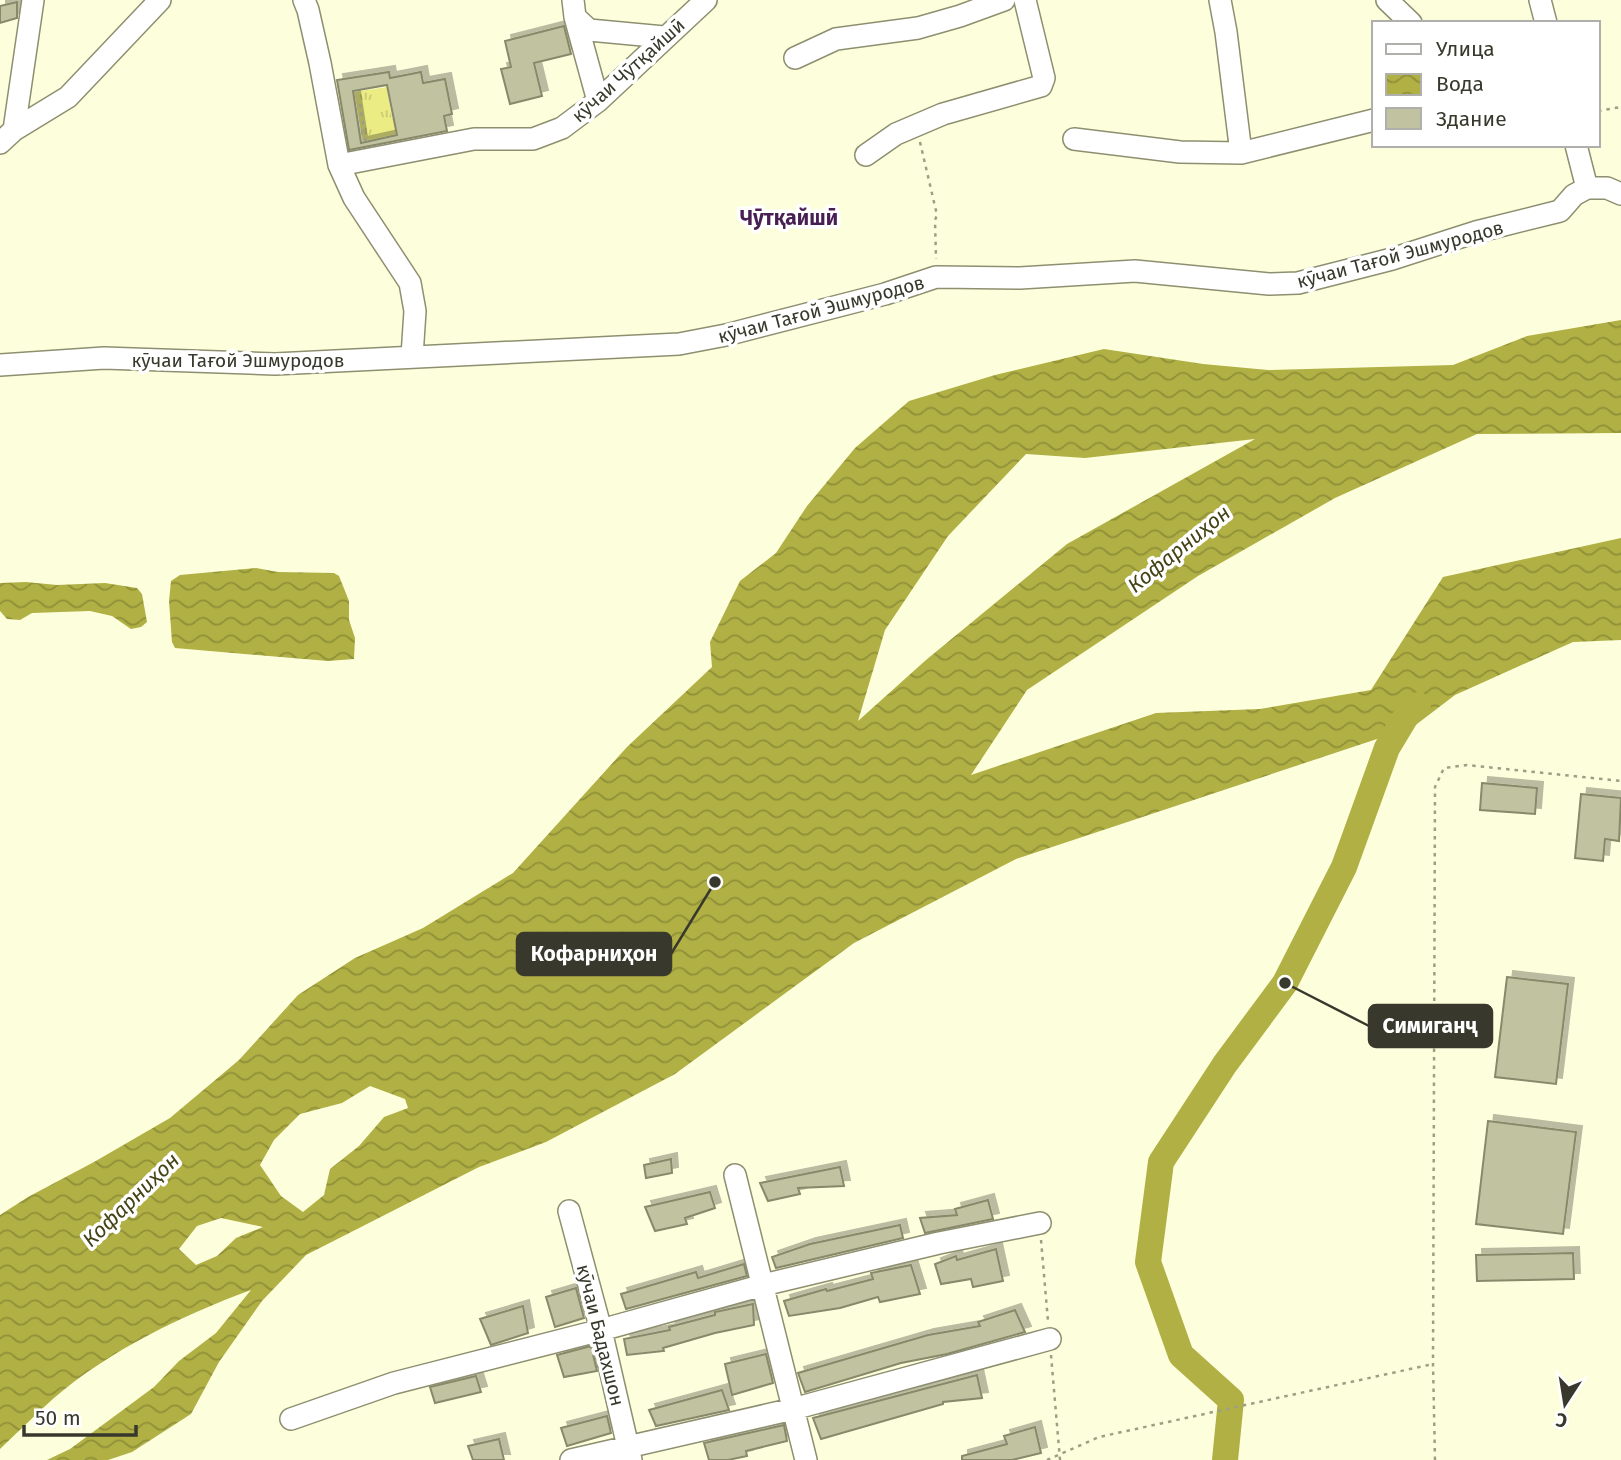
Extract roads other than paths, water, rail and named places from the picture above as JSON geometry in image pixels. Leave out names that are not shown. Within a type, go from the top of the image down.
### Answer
[{"type":"street","points":[[7,136],[33,0]]},
{"type":"street","points":[[7,136],[68,97],[160,0]]},
{"type":"street","points":[[304,0],[320,63],[340,165],[354,198],[410,283],[415,311],[412,356]]},
{"type":"street","name":"кӯчаи Чӯтқайшӣ","points":[[340,165],[474,139],[533,139],[562,128],[598,101],[706,0]]},
{"type":"street","points":[[795,58],[836,39],[918,27],[1004,0]]},
{"type":"street","points":[[866,155],[896,134],[916,125],[965,107],[1041,86],[1044,78],[1025,0]]},
{"type":"street","points":[[1220,0],[1241,153]]},
{"type":"street","points":[[1387,0],[1409,21]]},
{"type":"street","points":[[1541,0],[1546,21]]},
{"type":"street","points":[[574,8],[584,27],[594,31],[664,37]]},
{"type":"street","points":[[574,8],[598,101]]},
{"type":"street","points":[[1074,139],[1180,152],[1241,153],[1372,120]]},
{"type":"street","points":[[1577,147],[1587,188],[1606,188],[1621,194]]},
{"type":"street","name":"кӯчаи Тағой Эшмуродов","points":[[0,365],[104,358],[275,364],[690,342],[885,295],[936,277],[1020,278],[1135,271],[1269,284],[1298,283],[1560,211],[1574,195],[1587,188]]},
{"type":"street","points":[[735,1175],[806,1460]]},
{"type":"street","name":"кӯчаи Бадахшон","points":[[569,1211],[630,1454]]},
{"type":"street","points":[[291,1419],[394,1383],[763,1285],[1040,1223]]},
{"type":"street","points":[[572,1460],[630,1454],[1050,1339]]},
{"type":"water","points":[[1621,320],[1621,433],[1477,434],[1335,498],[1198,576],[1027,690],[971,775],[1156,713],[1260,709],[1371,690],[1443,577],[1621,538],[1621,640],[1573,642],[1455,695],[1413,727],[1016,859],[854,943],[675,1074],[546,1142],[479,1167],[306,1255],[262,1301],[219,1362],[191,1414],[132,1452],[108,1460],[47,1460],[70,1449],[154,1387],[179,1361],[216,1333],[251,1290],[148,1335],[99,1364],[54,1398],[0,1449],[0,1215],[170,1118],[239,1060],[298,995],[355,958],[423,928],[513,873],[627,747],[712,667],[710,642],[740,581],[776,553],[807,506],[855,448],[909,401],[995,375],[1104,349],[1203,364],[1268,370],[1453,365],[1527,336]],"holes":[[[1255,439],[1067,544],[926,660],[858,721],[885,630],[948,536],[1026,454],[1085,458]],[[370,1086],[405,1099],[408,1108],[384,1117],[359,1146],[330,1169],[324,1195],[303,1212],[281,1196],[260,1165],[274,1140],[300,1114],[342,1103]],[[221,1218],[263,1227],[236,1238],[217,1256],[196,1265],[179,1249],[197,1226]]]},
{"type":"water","points":[[256,568],[278,572],[334,573],[339,576],[349,601],[349,620],[355,638],[354,659],[328,661],[175,648],[172,642],[169,601],[171,581],[180,575]]},
{"type":"water","points":[[0,583],[57,585],[105,583],[137,588],[142,594],[147,622],[141,627],[131,629],[112,616],[90,611],[32,613],[20,620],[7,619],[0,611]]},
{"type":"waterway","points":[[1225,1460],[1231,1400],[1181,1355],[1148,1262],[1161,1162],[1225,1064],[1285,983],[1344,867],[1387,748],[1408,713],[1418,705]]},
{"type":"place","name":"Кофарниҳон","points":[[715,882]]},
{"type":"place","name":"Симиганҷ","points":[[1285,983]]},
{"type":"district","name":"Чӯтқайшӣ","points":[[789,218]]}]
